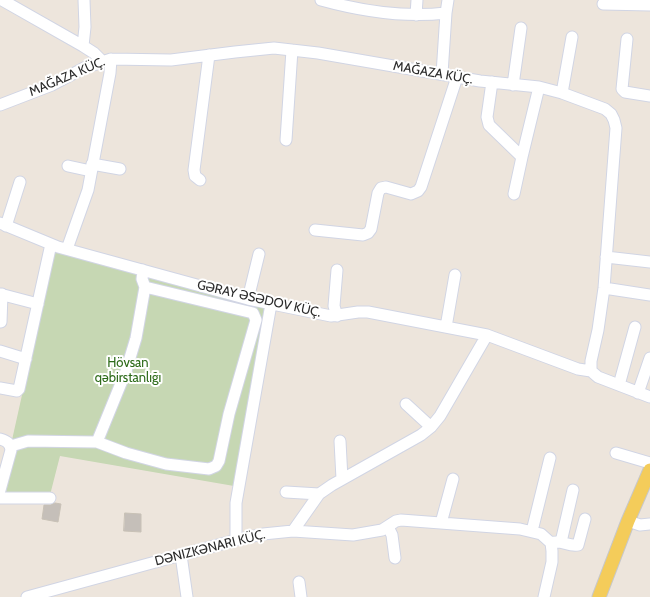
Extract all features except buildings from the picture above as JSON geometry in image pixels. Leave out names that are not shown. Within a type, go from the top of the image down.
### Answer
[{"type":"main road","points":[[599,597],[628,521],[650,470]]},
{"type":"street","points":[[2,0],[83,46],[94,54],[107,60],[110,73],[88,190],[67,249]]},
{"type":"street","points":[[83,46],[85,27],[84,0]]},
{"type":"street","points":[[321,0],[340,5],[395,14],[416,15],[446,13]]},
{"type":"street","points":[[416,15],[417,0]]},
{"type":"street","points":[[442,74],[448,0]]},
{"type":"street","points":[[603,4],[650,5]]},
{"type":"street","points":[[513,84],[521,28]]},
{"type":"street","points":[[562,93],[572,37]]},
{"type":"street","points":[[626,39],[622,89],[625,92],[650,96]]},
{"type":"street","name":"MAĞAZA KÜÇ.","points":[[5,104],[52,85],[84,68],[107,60],[171,60],[274,48],[318,53],[457,77],[539,87],[562,93],[604,109],[611,114],[616,128],[604,288],[598,330],[591,361],[591,371]]},
{"type":"street","points":[[286,140],[292,50]]},
{"type":"street","points":[[200,180],[195,176],[194,170],[209,55]]},
{"type":"street","points":[[315,230],[363,235],[368,233],[371,229],[378,193],[381,188],[386,187],[411,194],[418,191],[457,77]]},
{"type":"street","points":[[492,82],[487,117],[489,125],[522,157]]},
{"type":"street","points":[[514,194],[539,87]]},
{"type":"street","points":[[0,95],[4,96],[5,104]]},
{"type":"street","points":[[68,166],[120,169]]},
{"type":"street","points":[[3,224],[20,182]]},
{"type":"street","name":"GƏRAY ƏSƏDOV KÜÇ.","points":[[3,224],[67,249],[248,299],[326,315],[337,316],[358,312],[368,312],[487,335],[578,369],[591,371],[598,377],[650,397]]},
{"type":"street","points":[[0,388],[17,392],[19,389],[51,244]]},
{"type":"street","points":[[248,299],[259,254]]},
{"type":"street","points":[[606,257],[650,262]]},
{"type":"street","points":[[97,442],[126,371],[134,344],[145,287],[142,279],[143,270]]},
{"type":"street","points":[[337,270],[334,306],[337,316]]},
{"type":"street","points":[[446,327],[455,275]]},
{"type":"street","points":[[11,446],[28,441],[97,442],[126,453],[166,464],[209,469],[216,466],[219,461],[229,414],[256,320],[255,316],[253,313],[145,287]]},
{"type":"street","points":[[604,288],[650,295]]},
{"type":"street","points":[[1,322],[1,294],[38,304]]},
{"type":"street","points":[[236,540],[236,502],[271,304]]},
{"type":"street","points":[[619,385],[635,327]]},
{"type":"street","points":[[293,531],[320,494],[342,479],[421,435],[431,427],[447,405],[487,335]]},
{"type":"street","points":[[0,351],[26,359]]},
{"type":"street","points":[[638,392],[650,358]]},
{"type":"street","points":[[406,404],[431,427]]},
{"type":"street","points":[[0,439],[7,441],[11,446],[0,490]]},
{"type":"street","points":[[340,441],[342,479]]},
{"type":"street","points":[[616,453],[650,463]]},
{"type":"street","points":[[532,531],[550,458]]},
{"type":"street","points":[[441,523],[453,479]]},
{"type":"street","points":[[544,597],[552,562],[552,551],[573,490]]},
{"type":"street","points":[[286,492],[320,494]]},
{"type":"street","points":[[0,498],[50,498]]},
{"type":"street","points":[[27,597],[236,540],[264,534],[293,531],[353,535],[382,530],[396,521],[401,520],[520,529],[541,534],[556,542],[575,546],[578,545],[585,520]]},
{"type":"street","points":[[628,521],[640,525],[650,524]]},
{"type":"street","points":[[388,527],[392,535],[395,558]]},
{"type":"street","points":[[181,555],[187,597]]},
{"type":"street","points":[[299,582],[301,597]]},
{"type":"green space","name":"Hövsan qəbirstanlığı","points":[[54,251],[267,308],[234,486],[60,456],[50,495],[6,492],[16,448],[12,440]]}]
